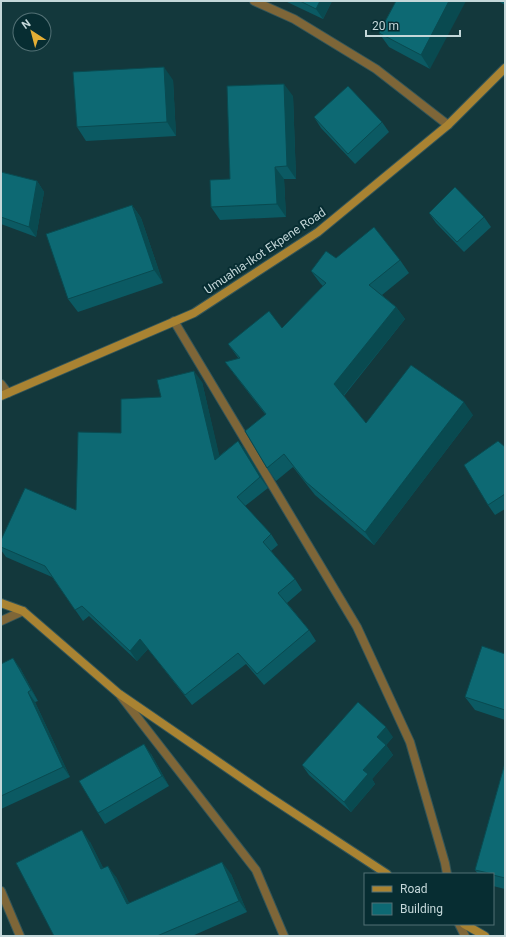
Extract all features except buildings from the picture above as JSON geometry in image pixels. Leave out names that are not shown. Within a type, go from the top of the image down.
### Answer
[{"type":"main road","name":"Umuahia-Ikot Ekpene Road","points":[[4,394],[194,313],[318,232],[448,124],[505,68]]},
{"type":"main road","points":[[1,604],[23,611],[118,693],[265,794],[385,873]]},
{"type":"main road","points":[[466,925],[485,936]]},
{"type":"street","points":[[254,1],[294,19],[376,69],[448,124]]},
{"type":"street","points":[[174,321],[357,627],[410,742],[447,873]]},
{"type":"street","points":[[1,384],[4,394]]},
{"type":"street","points":[[1,621],[23,611]]},
{"type":"street","points":[[118,693],[256,870],[284,936]]},
{"type":"street","points":[[1,891],[20,936]]},
{"type":"street","points":[[460,925],[465,936]]}]
